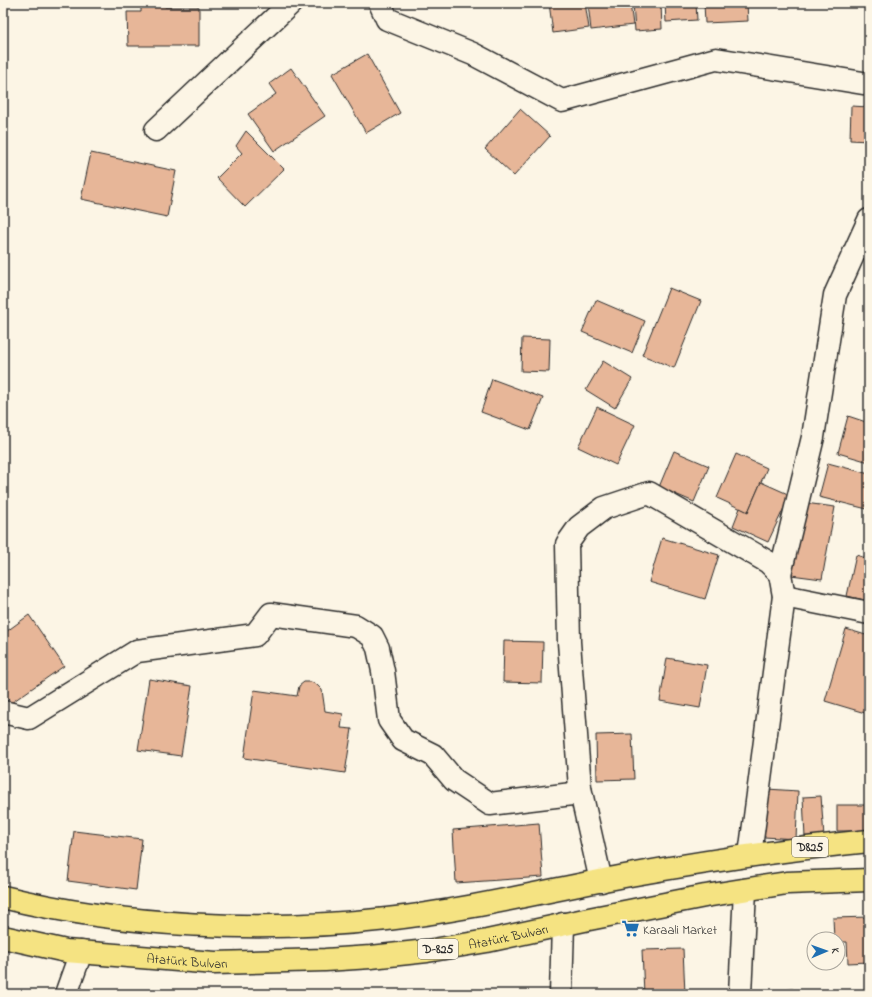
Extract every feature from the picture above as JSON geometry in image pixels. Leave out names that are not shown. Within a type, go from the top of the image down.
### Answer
[{"type":"highway","name":"D825","points":[[750,855],[816,846],[869,841]]},
{"type":"highway","points":[[3,897],[69,911],[110,917],[217,925],[285,925],[388,919],[450,910],[601,881],[750,855],[745,890]]},
{"type":"highway","name":"Atatürk Bulvarı","points":[[3,937],[66,951],[215,963],[372,957],[427,951],[487,941],[698,897],[787,883],[869,880]]},
{"type":"street","points":[[156,130],[291,3]]},
{"type":"street","points":[[380,3],[387,20],[472,54],[562,101],[716,59],[869,84]]},
{"type":"street","points":[[750,855],[784,596],[780,574],[813,437],[835,294],[869,220]]},
{"type":"street","points":[[601,881],[580,788],[569,642],[568,544],[579,528],[604,508],[649,493],[768,562],[780,574]]},
{"type":"street","points":[[784,596],[869,613]]},
{"type":"street","points":[[3,712],[30,718],[137,651],[255,635],[271,614],[356,626],[372,636],[378,648],[383,671],[389,720],[403,740],[433,755],[454,780],[490,804],[572,794],[580,788]]},
{"type":"street","points":[[740,994],[745,890]]},
{"type":"street","points":[[561,994],[563,924]]},
{"type":"street","points":[[66,994],[81,952]]},
{"type":"building","points":[[141,3],[165,3],[165,7],[199,7],[199,46],[128,46],[127,12],[141,12]]},
{"type":"building","points":[[549,3],[585,3],[589,28],[553,33]]},
{"type":"building","points":[[588,3],[630,3],[633,25],[591,30]]},
{"type":"building","points":[[633,3],[661,3],[662,29],[635,31]]},
{"type":"building","points":[[665,3],[696,3],[697,20],[666,22]]},
{"type":"building","points":[[704,3],[747,3],[748,21],[705,23]]},
{"type":"building","points":[[367,54],[400,113],[366,133],[332,74]]},
{"type":"building","points":[[291,68],[325,116],[274,151],[248,114],[276,94],[269,84]]},
{"type":"building","points":[[851,106],[869,107],[868,141],[850,140]]},
{"type":"building","points":[[520,109],[550,136],[514,176],[485,149]]},
{"type":"building","points":[[246,131],[284,169],[245,207],[217,178],[242,153],[236,146]]},
{"type":"building","points":[[91,153],[176,171],[167,217],[81,199]]},
{"type":"building","points":[[669,288],[701,301],[674,368],[642,355]]},
{"type":"building","points":[[596,300],[645,321],[632,353],[582,332]]},
{"type":"building","points":[[522,338],[550,339],[549,372],[521,371]]},
{"type":"building","points":[[603,361],[632,379],[615,408],[586,390]]},
{"type":"building","points":[[492,379],[543,398],[530,430],[481,412]]},
{"type":"building","points":[[597,407],[635,425],[616,465],[578,447]]},
{"type":"building","points":[[848,416],[869,423],[869,462],[838,453]]},
{"type":"building","points":[[674,451],[709,466],[694,502],[659,487]]},
{"type":"building","points":[[736,454],[767,468],[748,512],[717,498]]},
{"type":"building","points":[[828,463],[869,474],[869,499],[867,509],[819,497]]},
{"type":"building","points":[[761,482],[790,495],[768,542],[733,526],[740,508],[748,512]]},
{"type":"building","points":[[805,503],[835,507],[822,579],[791,575]]},
{"type":"building","points":[[662,538],[719,555],[705,599],[649,582]]},
{"type":"building","points":[[856,555],[869,559],[869,601],[847,596]]},
{"type":"building","points":[[29,615],[64,666],[11,703],[3,692],[3,634]]},
{"type":"building","points":[[846,629],[869,636],[869,699],[865,713],[825,701]]},
{"type":"building","points":[[504,641],[543,642],[542,683],[503,682]]},
{"type":"building","points":[[667,658],[707,665],[700,708],[660,701]]},
{"type":"building","points":[[149,679],[192,686],[181,756],[138,750]]},
{"type":"building","points":[[304,682],[311,682],[322,690],[325,711],[343,714],[341,728],[352,729],[345,773],[244,758],[254,690],[297,696],[299,686]]},
{"type":"building","points":[[632,734],[634,779],[597,780],[596,735]]},
{"type":"building","points":[[767,789],[798,791],[796,839],[764,837]]},
{"type":"building","points":[[821,796],[824,837],[805,838],[803,797]]},
{"type":"building","points":[[837,805],[869,805],[869,831],[837,831]]},
{"type":"building","points":[[539,823],[543,877],[456,883],[453,830]]},
{"type":"building","points":[[74,831],[142,839],[136,890],[68,881]]},
{"type":"building","points":[[869,917],[869,962],[848,963],[846,931],[834,931],[833,918]]},
{"type":"building","points":[[683,949],[685,994],[644,994],[642,950]]},
{"type":"building","points":[[793,989],[793,994],[758,994],[758,992]]},
{"type":"place","name":"Karaali Market","points":[[630,929]]}]
